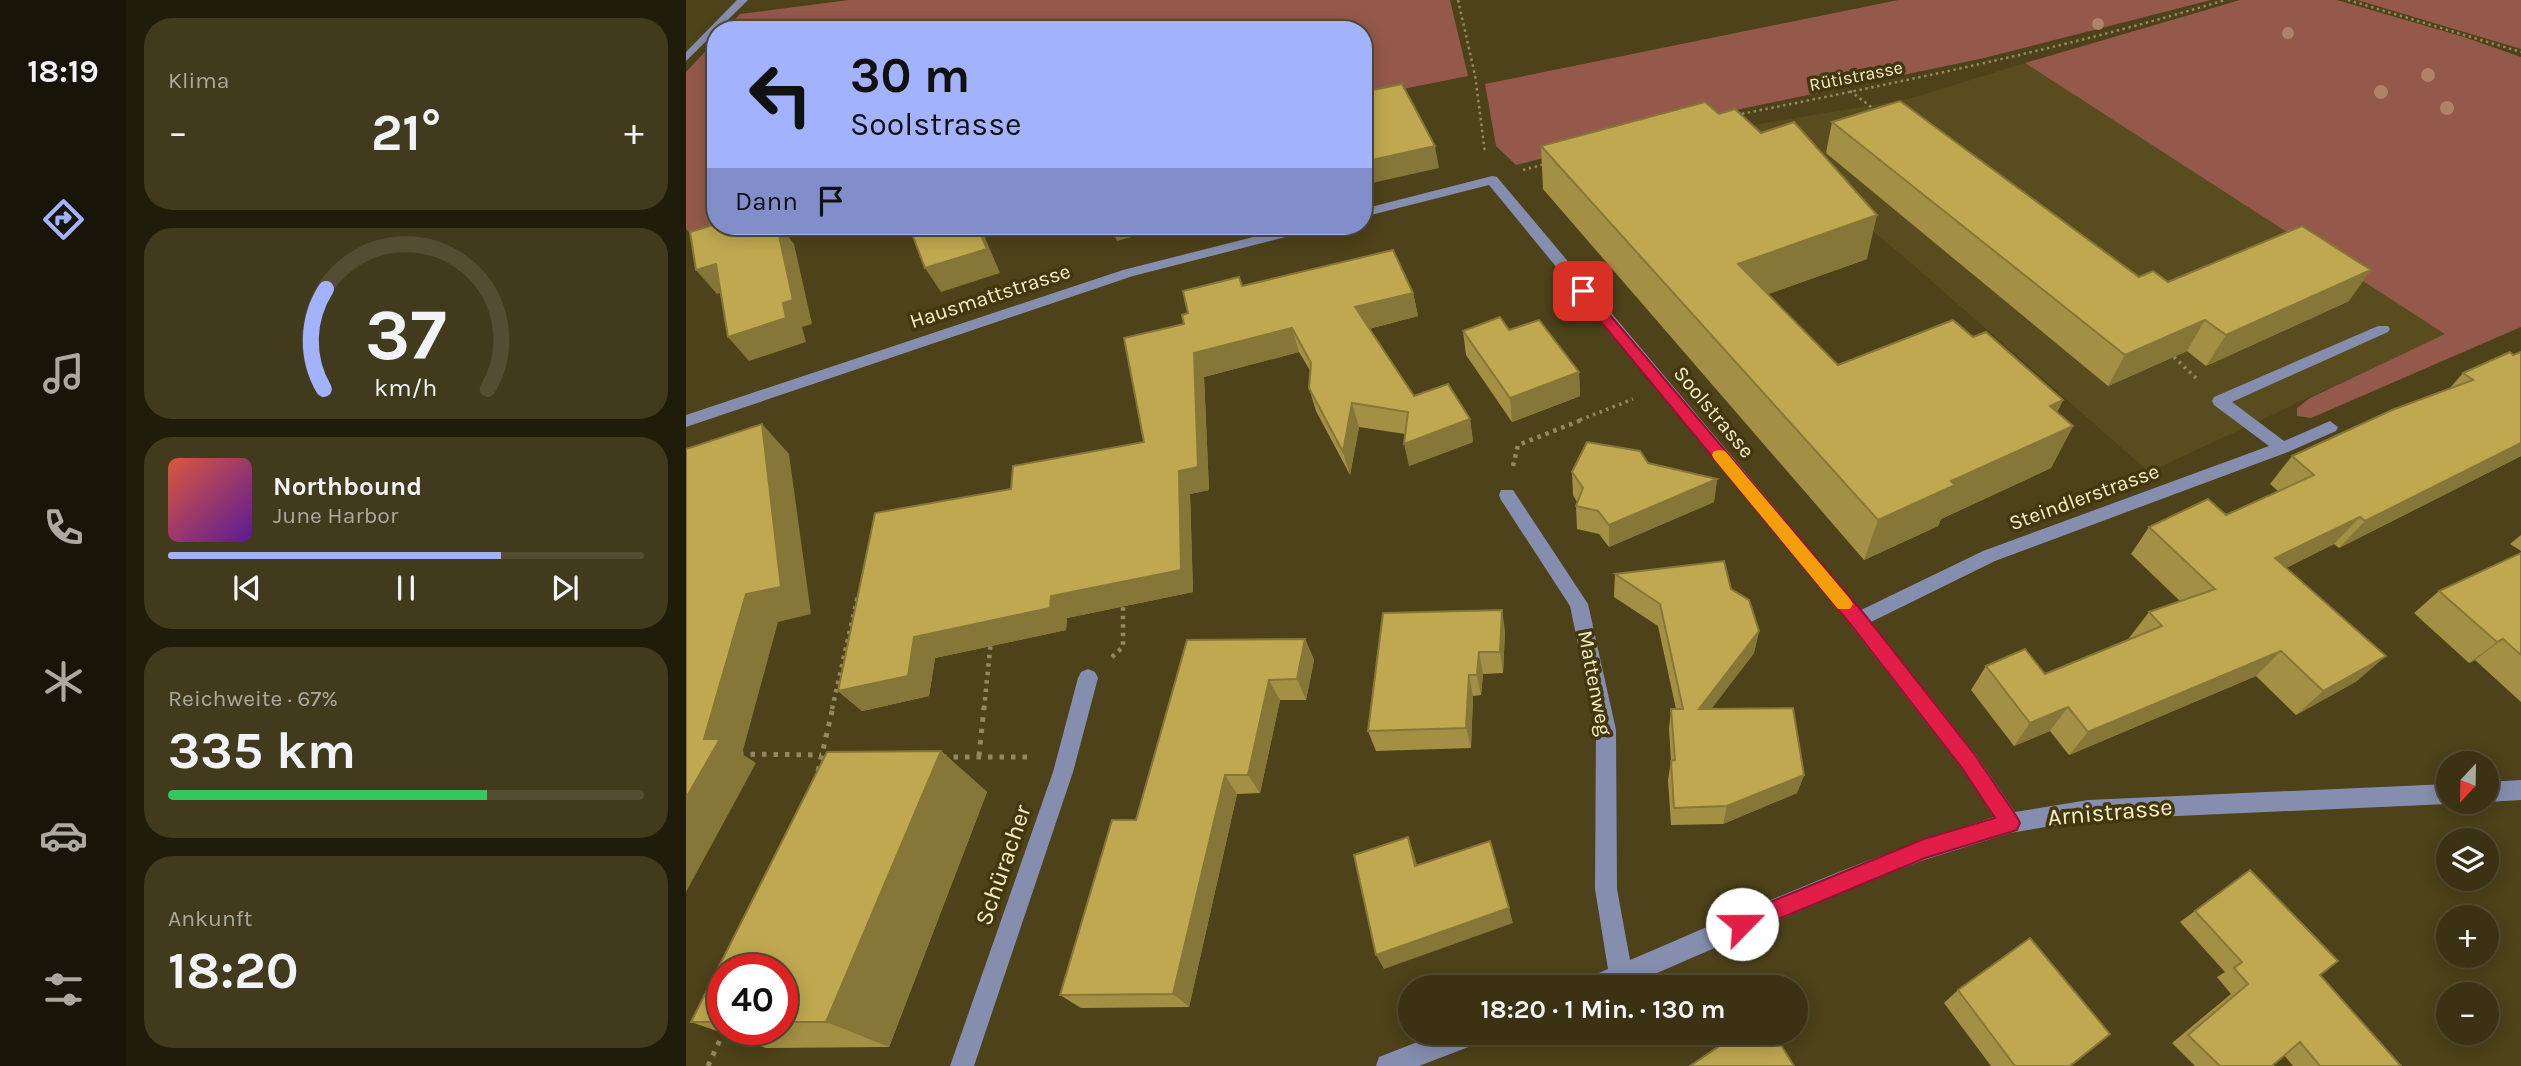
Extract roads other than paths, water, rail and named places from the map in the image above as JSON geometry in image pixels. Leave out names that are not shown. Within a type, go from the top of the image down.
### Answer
[{"type":"street","points":[[722,21],[743,0]]},
{"type":"street","points":[[686,58],[707,37]]},
{"type":"street","name":"Soolstrasse","points":[[1372,210],[1492,180],[1858,621],[1969,762],[2010,823]]},
{"type":"street","name":"Hausmattstrasse","points":[[686,421],[1128,273],[1276,235]]},
{"type":"street","points":[[2282,448],[2221,401],[2383,329]]},
{"type":"street","name":"Steindlerstrasse","points":[[1858,621],[1989,556],[2282,448],[2330,427]]},
{"type":"street","name":"Mattenweg","points":[[1507,495],[1579,604],[1606,730],[1606,889],[1621,975]]},
{"type":"street","name":"Schüracher","points":[[962,1066],[1063,772],[1088,678]]},
{"type":"street","points":[[2499,791],[2521,790]]},
{"type":"street","name":"Arnistrasse","points":[[1623,975],[1863,872],[1924,849],[2010,823],[2088,810],[2436,795]]},
{"type":"street","points":[[1388,1066],[1442,1045]]}]
